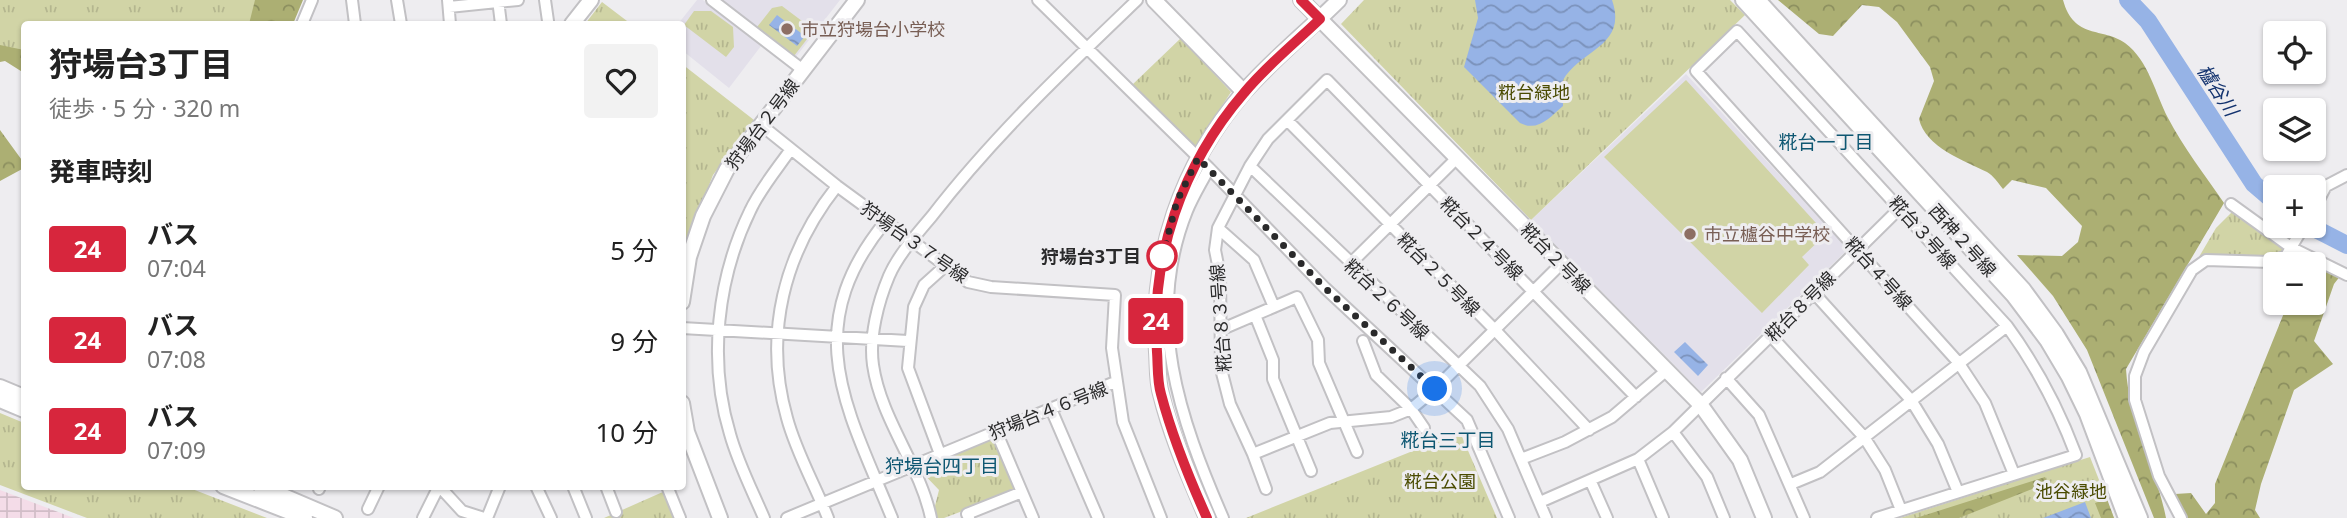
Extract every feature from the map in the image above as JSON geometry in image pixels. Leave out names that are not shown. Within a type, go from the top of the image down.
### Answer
[{"type":"street","points":[[303,21],[312,0]]},
{"type":"street","points":[[352,0],[355,21]]},
{"type":"street","points":[[397,0],[400,21]]},
{"type":"street","points":[[448,4],[518,0]]},
{"type":"street","points":[[545,0],[548,21]]},
{"type":"street","points":[[574,21],[591,0]]},
{"type":"street","points":[[712,0],[803,70]]},
{"type":"street","name":"狩場台２号線","points":[[686,256],[727,169],[857,0]]},
{"type":"street","points":[[1038,0],[1204,163],[1325,288],[1467,420],[1509,518]]},
{"type":"street","points":[[931,518],[926,495],[910,467],[877,386],[872,362],[879,304],[889,274],[977,158],[1137,0]]},
{"type":"street","points":[[1154,0],[1244,92]]},
{"type":"street","name":"糀台２号線","points":[[1301,0],[1700,404],[1740,460],[1764,518]]},
{"type":"street","points":[[1207,518],[1185,467],[1160,392],[1155,330],[1161,262],[1177,201],[1204,163],[1244,92],[1339,0]]},
{"type":"street","name":"西神２号線","points":[[1743,0],[2014,296],[2047,340],[2087,414],[2126,518]]},
{"type":"street","name":"西神２号線","points":[[1758,0],[2023,289],[2056,334],[2097,409],[2140,518]]},
{"type":"street","points":[[498,1],[501,21]]},
{"type":"street","name":"糀台３号線","points":[[1737,32],[2007,326],[2042,377],[2076,455],[2014,474]]},
{"type":"street","name":"糀台４号線","points":[[1737,32],[1696,71],[1958,362],[1985,403],[2014,474]]},
{"type":"street","name":"糀台８３号線","points":[[1266,489],[1230,404],[1221,369],[1220,275],[1215,250],[1218,228],[1234,194],[1268,139],[1327,80]]},
{"type":"street","name":"糀台２４号線","points":[[1327,80],[1636,397]]},
{"type":"street","name":"糀台２５号線","points":[[1287,120],[1495,330],[1589,430]]},
{"type":"street","name":"狩場台３７号線","points":[[761,125],[837,186],[968,282],[990,287],[1115,295],[1112,348],[1123,422],[1161,518]]},
{"type":"street","points":[[764,518],[730,435],[718,363],[719,330],[723,287],[735,245],[750,210],[791,149]]},
{"type":"street","points":[[1350,264],[1457,158]]},
{"type":"street","points":[[1204,163],[1187,211],[1168,294],[1170,344],[1177,393],[1188,435],[1223,518]]},
{"type":"street","name":"糀台２６号線","points":[[1250,166],[1480,386],[1497,411],[1546,518]]},
{"type":"street","points":[[2326,186],[2347,175]]},
{"type":"street","points":[[828,518],[787,420],[780,387],[778,333],[784,285],[799,242],[813,216],[837,186]]},
{"type":"street","points":[[2231,204],[2292,248],[2347,275]]},
{"type":"street","name":"糀台８号線","points":[[1540,502],[1591,482],[1638,458],[1673,432],[1900,208]]},
{"type":"street","points":[[885,222],[863,250],[845,291],[838,337],[841,388],[850,421],[892,518]]},
{"type":"street","points":[[1218,228],[1254,260],[1274,307]]},
{"type":"street","points":[[2181,518],[2160,475],[2135,400],[2135,376],[2144,352],[2192,270],[2206,260],[2271,262],[2286,256],[2297,238]]},
{"type":"street","points":[[1253,454],[1330,423],[1391,417],[1411,409],[1459,366],[1561,264]]},
{"type":"street","points":[[940,454],[908,368],[908,341],[914,307],[924,285],[944,267]]},
{"type":"street","points":[[1814,293],[1911,400],[1938,444],[1958,492]]},
{"type":"street","points":[[1220,330],[1297,298],[1318,340],[1319,363],[1357,452]]},
{"type":"street","points":[[1255,315],[1273,360],[1273,379],[1311,471]]},
{"type":"street","points":[[1791,484],[1820,472],[2007,326]]},
{"type":"street","points":[[686,328],[908,341]]},
{"type":"street","points":[[1770,335],[1864,437],[1885,470],[1901,510]]},
{"type":"street","points":[[1363,341],[1377,375],[1411,409],[1424,428]]},
{"type":"street","points":[[1521,459],[1589,430],[1636,397],[1667,370]]},
{"type":"street","points":[[1727,378],[1759,415],[1804,518]]},
{"type":"street","name":"狩場台４６号線","points":[[787,518],[1115,382]]},
{"type":"street","points":[[0,387],[21,396]]},
{"type":"street","points":[[0,400],[21,409]]},
{"type":"street","points":[[1051,409],[1098,518]]},
{"type":"street","points":[[686,426],[720,518]]},
{"type":"street","points":[[996,431],[1032,518]]},
{"type":"street","points":[[1673,432],[1707,477],[1724,518]]},
{"type":"street","points":[[1638,458],[1662,518]]},
{"type":"street","points":[[1877,518],[2014,474]]},
{"type":"street","points":[[1591,482],[1606,518]]},
{"type":"street","points":[[248,490],[274,494],[335,518]]},
{"type":"street","points":[[368,509],[377,490]]},
{"type":"street","points":[[423,518],[437,490]]},
{"type":"street","points":[[442,490],[462,511],[485,518],[498,490]]},
{"type":"street","points":[[538,490],[551,518]]},
{"type":"street","points":[[575,490],[586,518]]},
{"type":"street","points":[[607,490],[615,512]]},
{"type":"street","points":[[669,490],[680,518]]},
{"type":"street","points":[[969,518],[967,514],[1022,492]]},
{"type":"street","points":[[274,494],[305,518]]},
{"type":"shaded area","points":[[697,0],[703,0],[761,46],[729,88],[686,53],[686,21],[680,21]]},
{"type":"shaded area","name":"市立狩場台小学校","points":[[720,0],[840,0],[795,58]]},
{"type":"shaded area","name":"市立櫨谷中学校","points":[[1686,74],[1848,249],[1701,392],[1531,220]]},
{"type":"shaded area","points":[[0,490],[74,518],[0,518]]},
{"type":"green space","points":[[0,0],[260,0],[253,21],[21,21],[21,69],[0,57]]},
{"type":"green space","points":[[255,0],[303,0],[294,21],[250,21]]},
{"type":"green space","name":"糀台緑地","points":[[1364,0],[1730,0],[1745,15],[1531,220],[1341,24]]},
{"type":"green space","points":[[1778,0],[2063,0],[2074,21],[2090,31],[2125,43],[2140,59],[2174,129],[2224,203],[2126,369],[2137,426],[2166,518],[2154,518],[2087,350],[2053,296],[2017,255],[2062,256],[2078,242],[2082,226],[2046,188],[2012,180],[2003,189],[1989,173],[1957,158],[1929,138],[1919,119],[1934,81],[1930,67],[1897,22],[1879,7],[1862,5],[1833,36],[1819,34]]},
{"type":"green space","points":[[602,2],[627,21],[587,21]]},
{"type":"green space","points":[[782,6],[814,30],[794,56],[757,27],[772,8]]},
{"type":"green space","points":[[694,11],[711,11],[733,27],[734,47],[726,57],[686,27]]},
{"type":"green space","points":[[1181,38],[1231,92],[1195,147],[1132,85]]},
{"type":"green space","points":[[0,45],[21,49],[21,71],[5,61],[0,62]]},
{"type":"green space","points":[[686,67],[754,120],[713,175],[686,244]]},
{"type":"green space","points":[[1686,80],[1826,234],[1802,257],[1809,265],[1762,313],[1604,157]]},
{"type":"green space","points":[[0,130],[21,159],[21,170],[0,181]]},
{"type":"green space","points":[[2235,209],[2263,231],[2263,238],[2272,238],[2284,247],[2283,252],[2263,252],[2263,258],[2196,262],[2216,228]]},
{"type":"green space","points":[[2326,269],[2341,275],[2334,284],[2326,307]]},
{"type":"green space","points":[[2283,315],[2323,315],[2314,341],[2333,364],[2294,390],[2261,484],[2255,510],[2260,518],[2187,518],[2175,494],[2191,493],[2206,514],[2215,503],[2215,484]]},
{"type":"green space","points":[[0,413],[21,422],[21,490],[195,490],[267,518],[87,518],[0,485]]},
{"type":"green space","name":"糀台公園","points":[[1460,432],[1497,518],[1246,518]]},
{"type":"green space","points":[[987,439],[996,443],[1013,484],[1013,492],[944,518],[935,518],[933,514],[939,490],[917,467]]},
{"type":"green space","name":"池谷緑地","points":[[2090,457],[2114,518],[1900,518]]},
{"type":"green space","points":[[2045,477],[2047,483],[1959,518],[1916,518]]},
{"type":"green space","points":[[665,491],[675,518],[604,518]]},
{"type":"green space","points":[[2107,499],[2114,518],[2101,518],[2095,503]]},
{"type":"water","points":[[1475,0],[1612,0],[1614,28],[1600,46],[1580,61],[1563,80],[1563,106],[1538,125],[1526,125],[1520,123],[1464,67],[1478,18]]},
{"type":"water","points":[[777,15],[805,36],[797,46],[769,25]]},
{"type":"water","points":[[1685,342],[1708,365],[1698,376],[1674,352]]},
{"type":"water","points":[[2085,502],[2091,518],[2043,518]]},
{"type":"waterway","name":"櫨谷川","points":[[2128,0],[2148,21],[2254,184],[2263,192]]},
{"type":"waterway","name":"櫨谷川","points":[[2326,234],[2347,245]]},
{"type":"bus line","name":"24","points":[[1207,518],[1185,467],[1160,392],[1155,330],[1161,262],[1177,201],[1198,158],[1224,118],[1244,92],[1320,19],[1301,0]]},
{"type":"place","name":"市立狩場台小学校","points":[[787,29]]},
{"type":"place","name":"市立櫨谷中学校","points":[[1690,234]]},
{"type":"place","name":"狩場台3丁目","points":[[1162,256]]},
{"type":"district","name":"糀台一丁目","points":[[1826,142]]},
{"type":"district","name":"糀台三丁目","points":[[1448,440]]},
{"type":"district","name":"狩場台四丁目","points":[[942,466]]},
{"type":"route","points":[[1162,256],[1161,262],[1177,201],[1198,158],[1325,288],[1435,389]]}]
